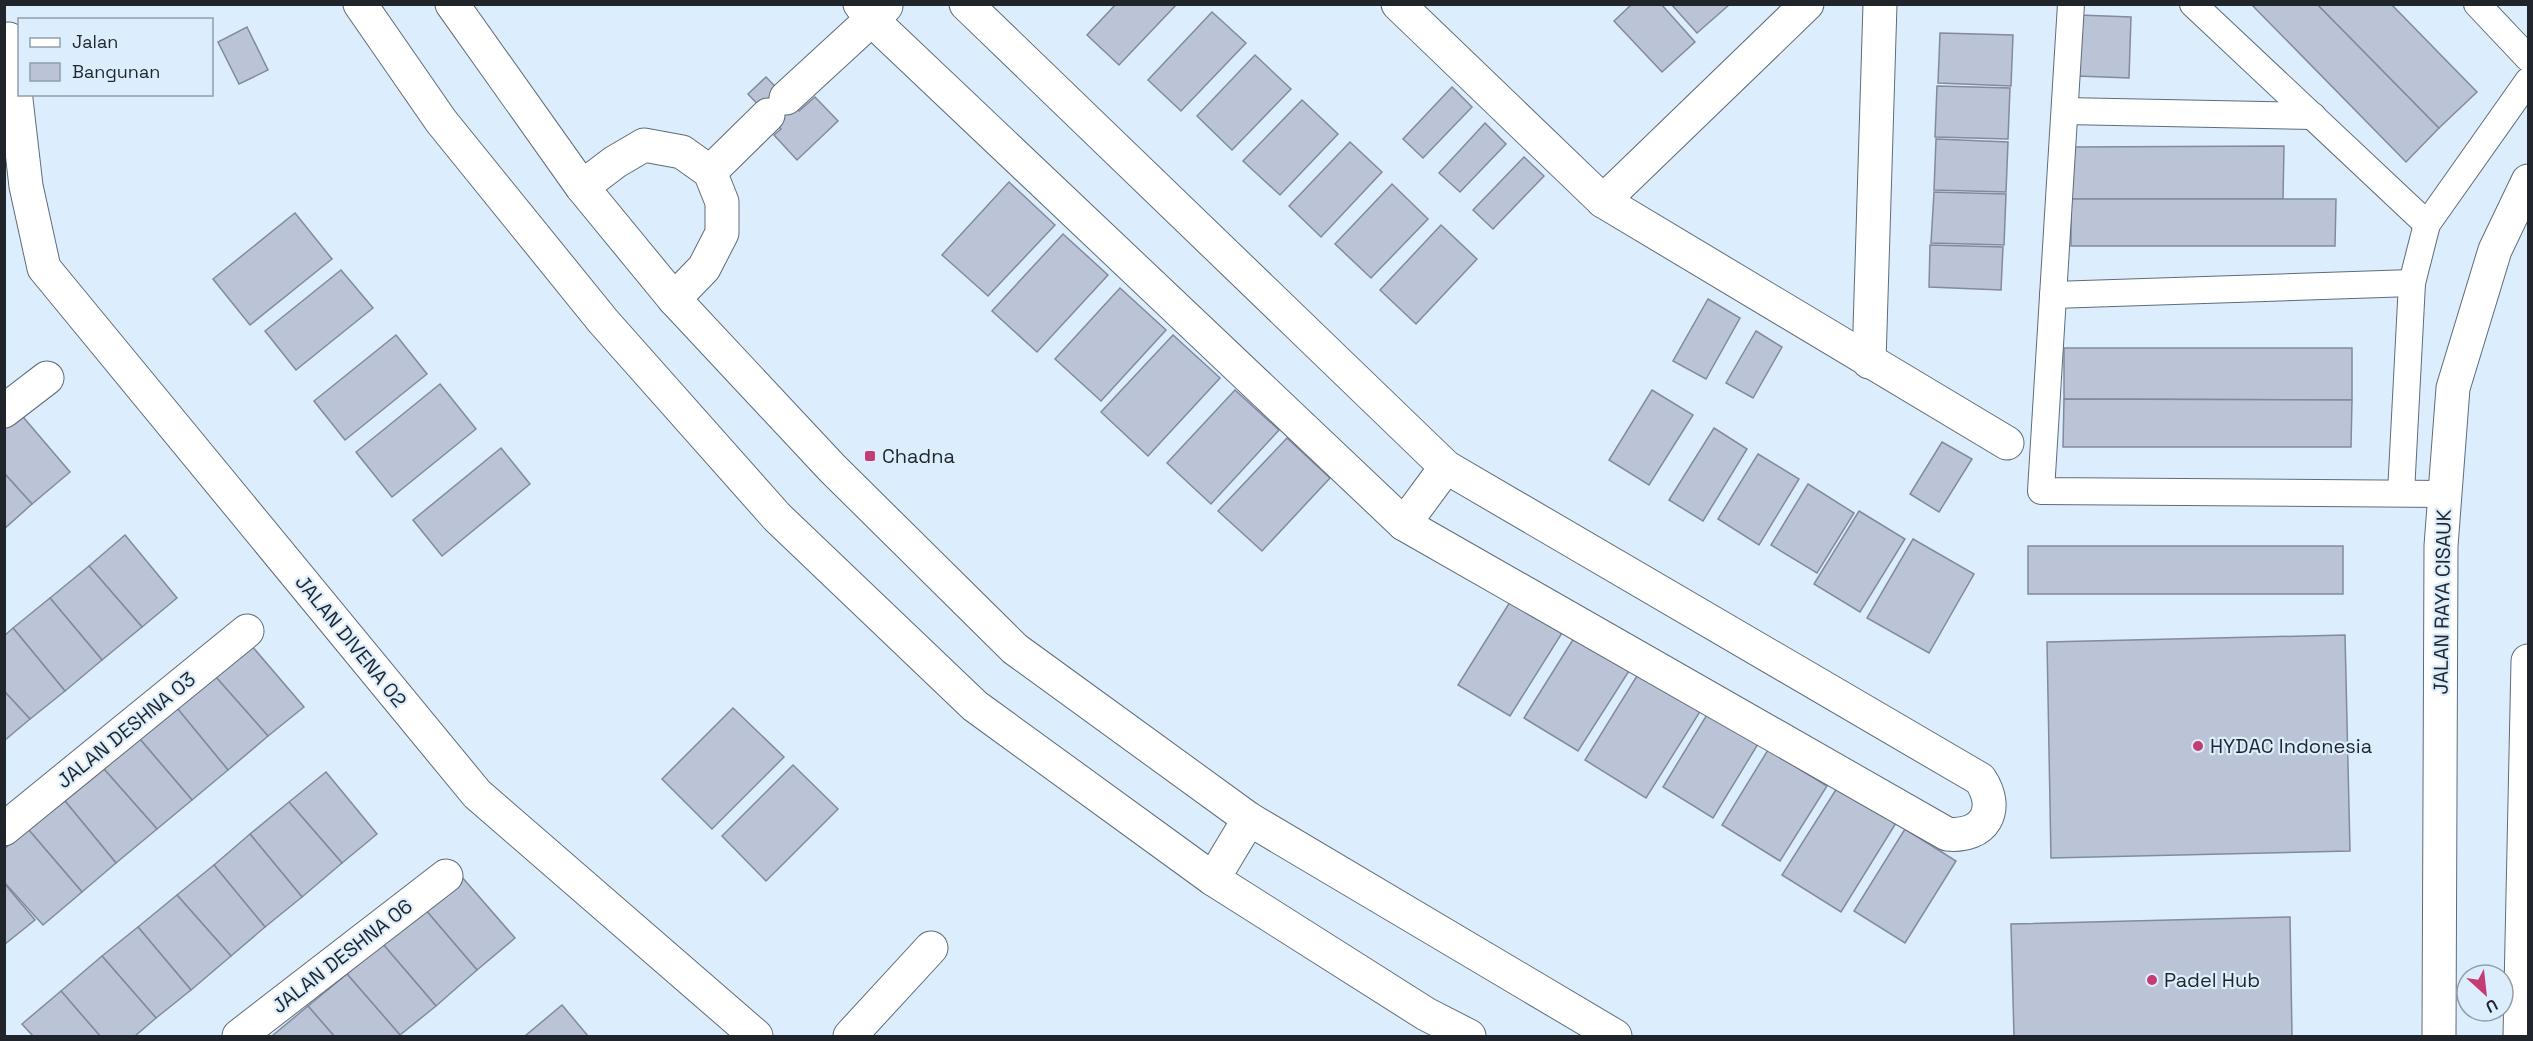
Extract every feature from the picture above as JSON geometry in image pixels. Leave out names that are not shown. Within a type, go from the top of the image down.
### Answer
[{"type":"street","points":[[360,4],[441,121],[603,321],[777,517],[975,706],[1213,879],[1426,1014],[1469,1036]]},
{"type":"street","points":[[452,4],[582,188],[674,299],[832,468],[1015,649],[1249,819],[1615,1036]]},
{"type":"street","points":[[710,172],[873,9],[1404,524],[1947,834],[1962,835],[1975,830],[1985,819],[1990,805],[1988,791],[1980,779],[1446,467],[966,4]]},
{"type":"street","points":[[1398,4],[1603,201],[2007,443]]},
{"type":"street","points":[[1603,201],[1807,4]]},
{"type":"street","points":[[1869,362],[1880,4]]},
{"type":"street","name":"JALAN DIVENA 02","points":[[9,39],[15,188],[45,268],[477,794],[756,1036]]},
{"type":"street","points":[[582,188],[615,162],[644,145],[682,152],[710,172],[722,202],[722,233],[704,268],[674,299]]},
{"type":"street","name":"JALAN RAYA CISAUK","points":[[2439,1036],[2441,546],[2453,388],[2495,250],[2529,181]]},
{"type":"street","points":[[4,411],[46,378]]},
{"type":"street","points":[[1404,524],[1446,467]]},
{"type":"street","name":"JALAN DESHNA 03","points":[[4,829],[247,631]]},
{"type":"street","points":[[2523,1029],[2529,661]]},
{"type":"street","points":[[1213,879],[1249,819]]},
{"type":"street","name":"JALAN DESHNA 06","points":[[239,1036],[446,876]]},
{"type":"street","points":[[850,1036],[931,948]]},
{"type":"lane","points":[[2071,4],[2041,491],[2445,494]]},
{"type":"lane","points":[[2193,4],[2427,224]]},
{"type":"lane","points":[[2477,4],[2529,57]]},
{"type":"lane","points":[[2401,494],[2412,283],[2427,224],[2529,81]]},
{"type":"lane","points":[[2065,111],[2313,116]]},
{"type":"lane","points":[[2053,295],[2412,283]]},
{"type":"building","points":[[1116,4],[1177,4],[1119,65],[1087,35]]},
{"type":"building","points":[[1632,4],[1661,4],[1695,42],[1662,72],[1614,21]]},
{"type":"building","points":[[1671,4],[1729,4],[1729,5],[1697,33]]},
{"type":"building","points":[[2251,4],[2317,4],[2439,128],[2406,162]]},
{"type":"building","points":[[2317,4],[2391,4],[2477,92],[2439,128]]},
{"type":"building","points":[[1212,12],[1246,43],[1181,111],[1148,80]]},
{"type":"building","points":[[2079,15],[2131,17],[2129,78],[2077,76]]},
{"type":"building","points":[[247,27],[268,70],[239,84],[218,42]]},
{"type":"building","points":[[1940,33],[2013,35],[2011,86],[1938,83]]},
{"type":"building","points":[[1255,55],[1291,89],[1232,150],[1197,116]]},
{"type":"building","points":[[766,77],[799,111],[815,97],[838,121],[797,160],[774,135],[781,129],[748,94]]},
{"type":"building","points":[[1937,86],[2010,88],[2008,139],[1935,137]]},
{"type":"building","points":[[1452,87],[1472,107],[1423,158],[1403,139]]},
{"type":"building","points":[[1302,100],[1338,134],[1280,195],[1243,161]]},
{"type":"building","points":[[1485,123],[1506,144],[1460,192],[1439,173]]},
{"type":"building","points":[[1936,139],[2008,142],[2006,192],[1934,190]]},
{"type":"building","points":[[1350,142],[1382,172],[1321,237],[1289,206]]},
{"type":"building","points":[[2284,146],[2283,199],[2071,199],[2072,147]]},
{"type":"building","points":[[1524,157],[1544,176],[1493,229],[1473,210]]},
{"type":"building","points":[[1009,182],[1055,225],[988,296],[942,255]]},
{"type":"building","points":[[1392,184],[1428,219],[1371,278],[1335,244]]},
{"type":"building","points":[[1934,192],[2006,194],[2004,245],[1931,243]]},
{"type":"building","points":[[2071,199],[2336,199],[2335,246],[2071,246]]},
{"type":"building","points":[[295,213],[332,259],[250,325],[213,279]]},
{"type":"building","points":[[1441,225],[1477,259],[1416,324],[1380,290]]},
{"type":"building","points":[[1063,234],[1108,275],[1037,352],[992,311]]},
{"type":"building","points":[[1930,245],[2003,247],[2001,290],[1929,287]]},
{"type":"building","points":[[341,270],[373,308],[296,370],[265,331]]},
{"type":"building","points":[[1120,288],[1166,330],[1101,401],[1055,359]]},
{"type":"building","points":[[1708,299],[1740,318],[1706,379],[1673,361]]},
{"type":"building","points":[[1756,331],[1782,347],[1753,398],[1726,383]]},
{"type":"building","points":[[396,335],[427,374],[345,440],[314,401]]},
{"type":"building","points":[[1173,335],[1220,378],[1148,456],[1101,412]]},
{"type":"building","points":[[2064,348],[2352,348],[2352,400],[2064,399]]},
{"type":"building","points":[[440,384],[476,429],[392,497],[356,452]]},
{"type":"building","points":[[1235,390],[1279,430],[1211,504],[1167,463]]},
{"type":"building","points":[[1652,390],[1693,415],[1649,485],[1609,460]]},
{"type":"building","points":[[2064,399],[2352,400],[2351,447],[2063,447]]},
{"type":"building","points":[[18,411],[70,472],[32,504],[4,473],[4,422]]},
{"type":"building","points":[[1714,428],[1747,449],[1703,521],[1669,500]]},
{"type":"building","points":[[1287,438],[1330,478],[1262,551],[1218,511]]},
{"type":"building","points":[[1942,442],[1972,459],[1939,512],[1910,494]]},
{"type":"building","points":[[501,448],[530,484],[442,556],[413,520]]},
{"type":"building","points":[[1758,454],[1799,479],[1759,545],[1718,519]]},
{"type":"building","points":[[4,473],[32,504],[4,529]]},
{"type":"building","points":[[1808,484],[1854,513],[1817,573],[1771,545]]},
{"type":"building","points":[[1859,511],[1905,539],[1860,612],[1814,584]]},
{"type":"building","points":[[125,535],[177,598],[142,627],[89,566]]},
{"type":"building","points":[[1913,539],[1974,574],[1929,653],[1867,618]]},
{"type":"building","points":[[2028,546],[2343,546],[2343,594],[2028,594]]},
{"type":"building","points":[[89,566],[142,627],[102,660],[50,598]]},
{"type":"building","points":[[50,598],[102,660],[65,691],[13,628]]},
{"type":"building","points":[[1510,602],[1562,633],[1510,716],[1458,685]]},
{"type":"building","points":[[13,628],[65,691],[30,719],[4,691],[4,636]]},
{"type":"building","name":"HYDAC Indonesia","points":[[2345,635],[2350,851],[2051,858],[2047,642]]},
{"type":"building","points":[[1574,638],[1629,671],[1578,751],[1524,718]]},
{"type":"building","points":[[251,645],[304,707],[268,736],[215,676]]},
{"type":"building","points":[[1640,671],[1701,710],[1646,798],[1585,760]]},
{"type":"building","points":[[215,676],[268,736],[228,770],[177,708]]},
{"type":"building","points":[[4,691],[30,719],[4,741]]},
{"type":"building","points":[[177,708],[228,770],[192,800],[139,738]]},
{"type":"building","points":[[733,708],[784,757],[712,829],[662,779]]},
{"type":"building","points":[[1708,713],[1758,744],[1713,818],[1663,787]]},
{"type":"building","points":[[139,738],[192,800],[157,829],[104,769]]},
{"type":"building","points":[[1768,750],[1827,786],[1780,861],[1722,825]]},
{"type":"building","points":[[793,765],[838,809],[766,881],[722,836]]},
{"type":"building","points":[[104,769],[157,829],[116,863],[65,801]]},
{"type":"building","points":[[326,772],[377,834],[342,863],[289,802]]},
{"type":"building","points":[[1837,788],[1896,823],[1841,912],[1782,875]]},
{"type":"building","points":[[65,801],[116,863],[82,892],[28,829]]},
{"type":"building","points":[[289,802],[342,863],[302,897],[250,834]]},
{"type":"building","points":[[28,829],[82,892],[43,925],[4,882],[4,849]]},
{"type":"building","points":[[1905,829],[1956,861],[1905,943],[1854,911]]},
{"type":"building","points":[[250,834],[302,897],[265,927],[214,865]]},
{"type":"building","points":[[214,865],[265,927],[231,956],[177,895]]},
{"type":"building","points":[[461,876],[515,938],[477,970],[424,908]]},
{"type":"building","points":[[4,883],[35,920],[5,944],[4,944]]},
{"type":"building","points":[[177,895],[231,956],[191,990],[138,927]]},
{"type":"building","points":[[424,908],[477,970],[436,1006],[382,943]]},
{"type":"building","name":"Padel Hub","points":[[2290,917],[2292,1036],[2014,1036],[2011,924]]},
{"type":"building","points":[[138,927],[191,990],[156,1018],[102,956]]},
{"type":"building","points":[[382,943],[436,1006],[400,1035],[347,974]]},
{"type":"building","points":[[102,956],[156,1018],[135,1036],[100,1036],[61,991]]},
{"type":"building","points":[[347,974],[400,1035],[334,1036],[308,1006]]},
{"type":"building","points":[[61,991],[100,1036],[33,1036],[22,1024]]},
{"type":"building","points":[[562,1005],[588,1036],[525,1036]]},
{"type":"building","points":[[308,1006],[334,1036],[272,1036]]},
{"type":"place","name":"Chadna","points":[[870,456]]},
{"type":"place","name":"HYDAC Indonesia","points":[[2198,746]]},
{"type":"place","name":"Padel Hub","points":[[2152,980]]}]
